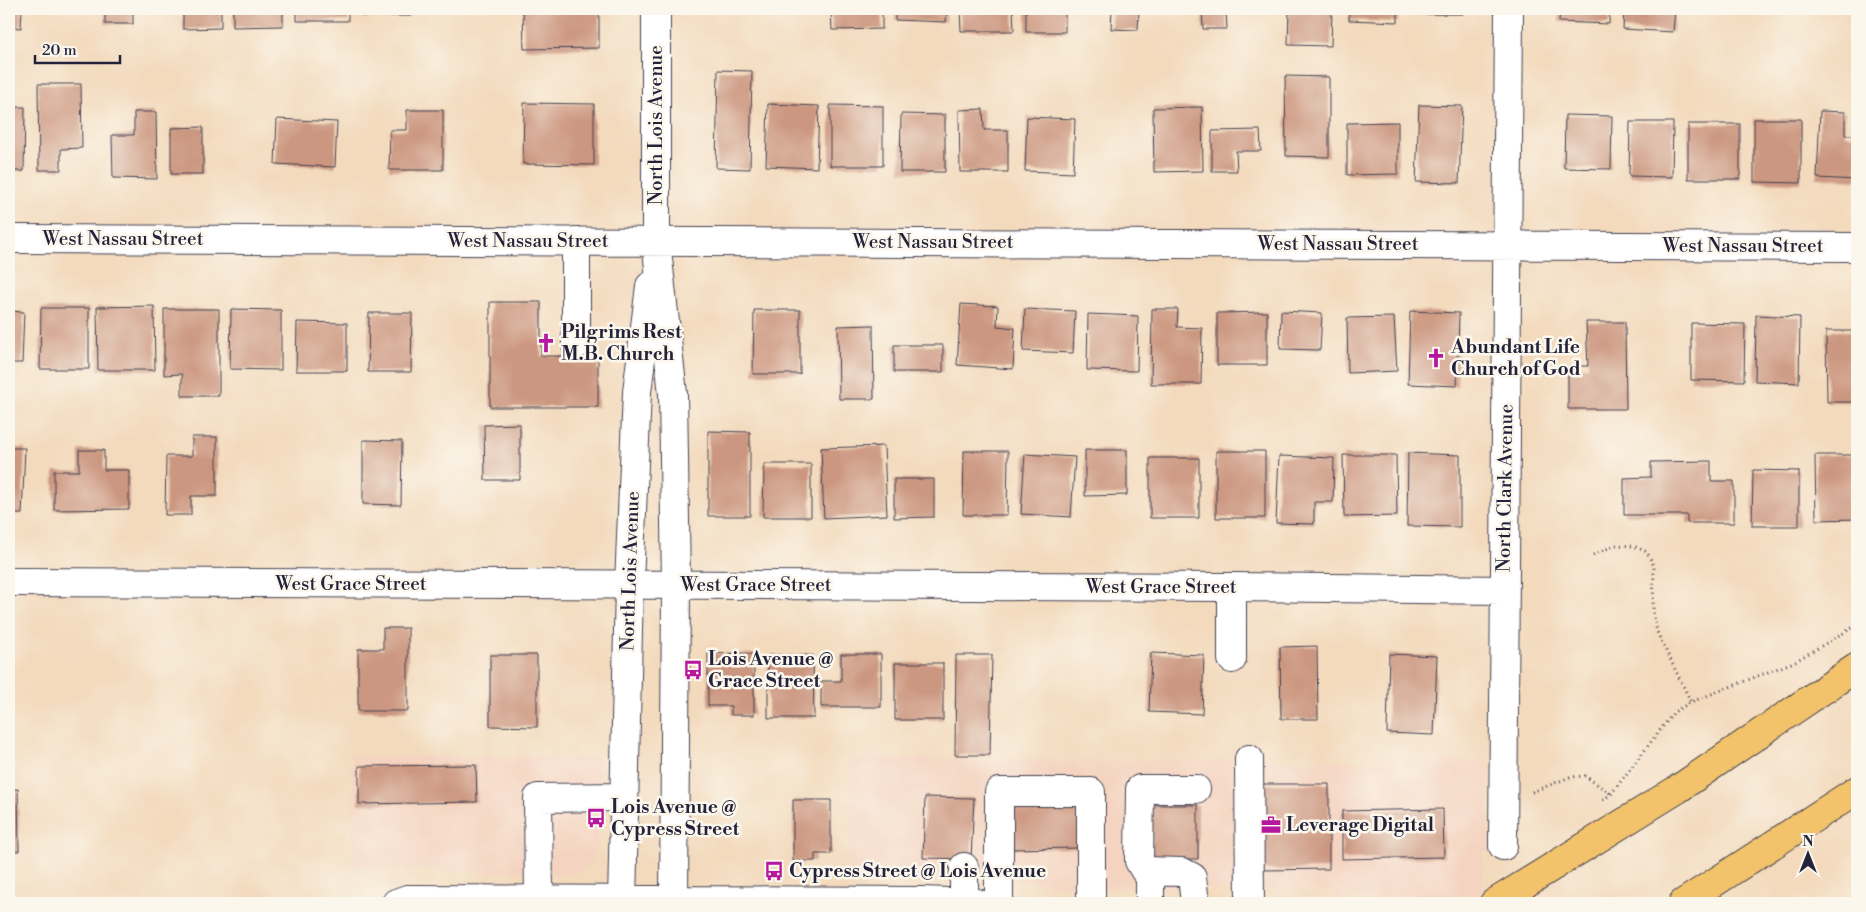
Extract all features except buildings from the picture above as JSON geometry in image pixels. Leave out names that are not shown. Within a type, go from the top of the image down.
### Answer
[{"type":"highway","points":[[1494,903],[1678,788],[1857,667]]},
{"type":"highway","points":[[1683,903],[1847,797]]},
{"type":"street","name":"North Lois Avenue","points":[[656,9],[656,241],[673,394],[676,585],[674,902]]},
{"type":"street","name":"North Clark Avenue","points":[[1502,846],[1509,9]]},
{"type":"street","name":"West Nassau Street","points":[[9,239],[1857,247]]},
{"type":"street","points":[[576,241],[576,345]]},
{"type":"street","name":"North Lois Avenue","points":[[622,902],[629,585],[637,392],[656,241]]},
{"type":"street","name":"West Grace Street","points":[[9,582],[1232,587],[1504,590]]},
{"type":"street","points":[[1232,587],[1232,659]]},
{"type":"street","points":[[1249,759],[1250,903]]},
{"type":"street","points":[[1195,903],[1192,877],[1182,872],[1145,871],[1139,861],[1140,788],[1196,790]]},
{"type":"street","points":[[999,903],[999,792],[1091,792],[1091,903]]},
{"type":"street","points":[[539,899],[538,798],[624,797]]},
{"type":"street","points":[[964,866],[964,903]]},
{"type":"street","points":[[1150,872],[1150,903]]},
{"type":"street","points":[[396,903],[407,899],[539,899],[622,902],[911,901],[976,903]]},
{"type":"path","points":[[1593,555],[1615,545],[1634,546],[1647,552],[1654,566],[1653,612],[1657,632],[1691,702]]},
{"type":"path","points":[[1596,805],[1610,794],[1674,712],[1691,702],[1794,662],[1857,625]]},
{"type":"path","points":[[1502,806],[1538,788],[1570,777],[1585,776],[1610,794]]},
{"type":"shaded area","points":[[352,757],[599,757],[597,845],[589,865],[577,873],[564,875],[352,867]]},
{"type":"shaded area","points":[[849,757],[984,760],[1489,761],[1490,852],[1483,851],[1482,893],[1432,898],[1335,899],[1335,890],[1086,888],[984,875],[849,876]]},
{"type":"place","name":"Pilgrims Rest M.B. Church","points":[[546,343]]},
{"type":"place","name":"Abundant Life Church of God","points":[[1436,358]]},
{"type":"place","name":"Lois Avenue @ Grace Street","points":[[693,670]]},
{"type":"place","name":"Lois Avenue @ Cypress Street","points":[[596,818]]},
{"type":"place","name":"Leverage Digital","points":[[1271,825]]},
{"type":"place","name":"Cypress Street @ Lois Avenue","points":[[774,871]]}]
